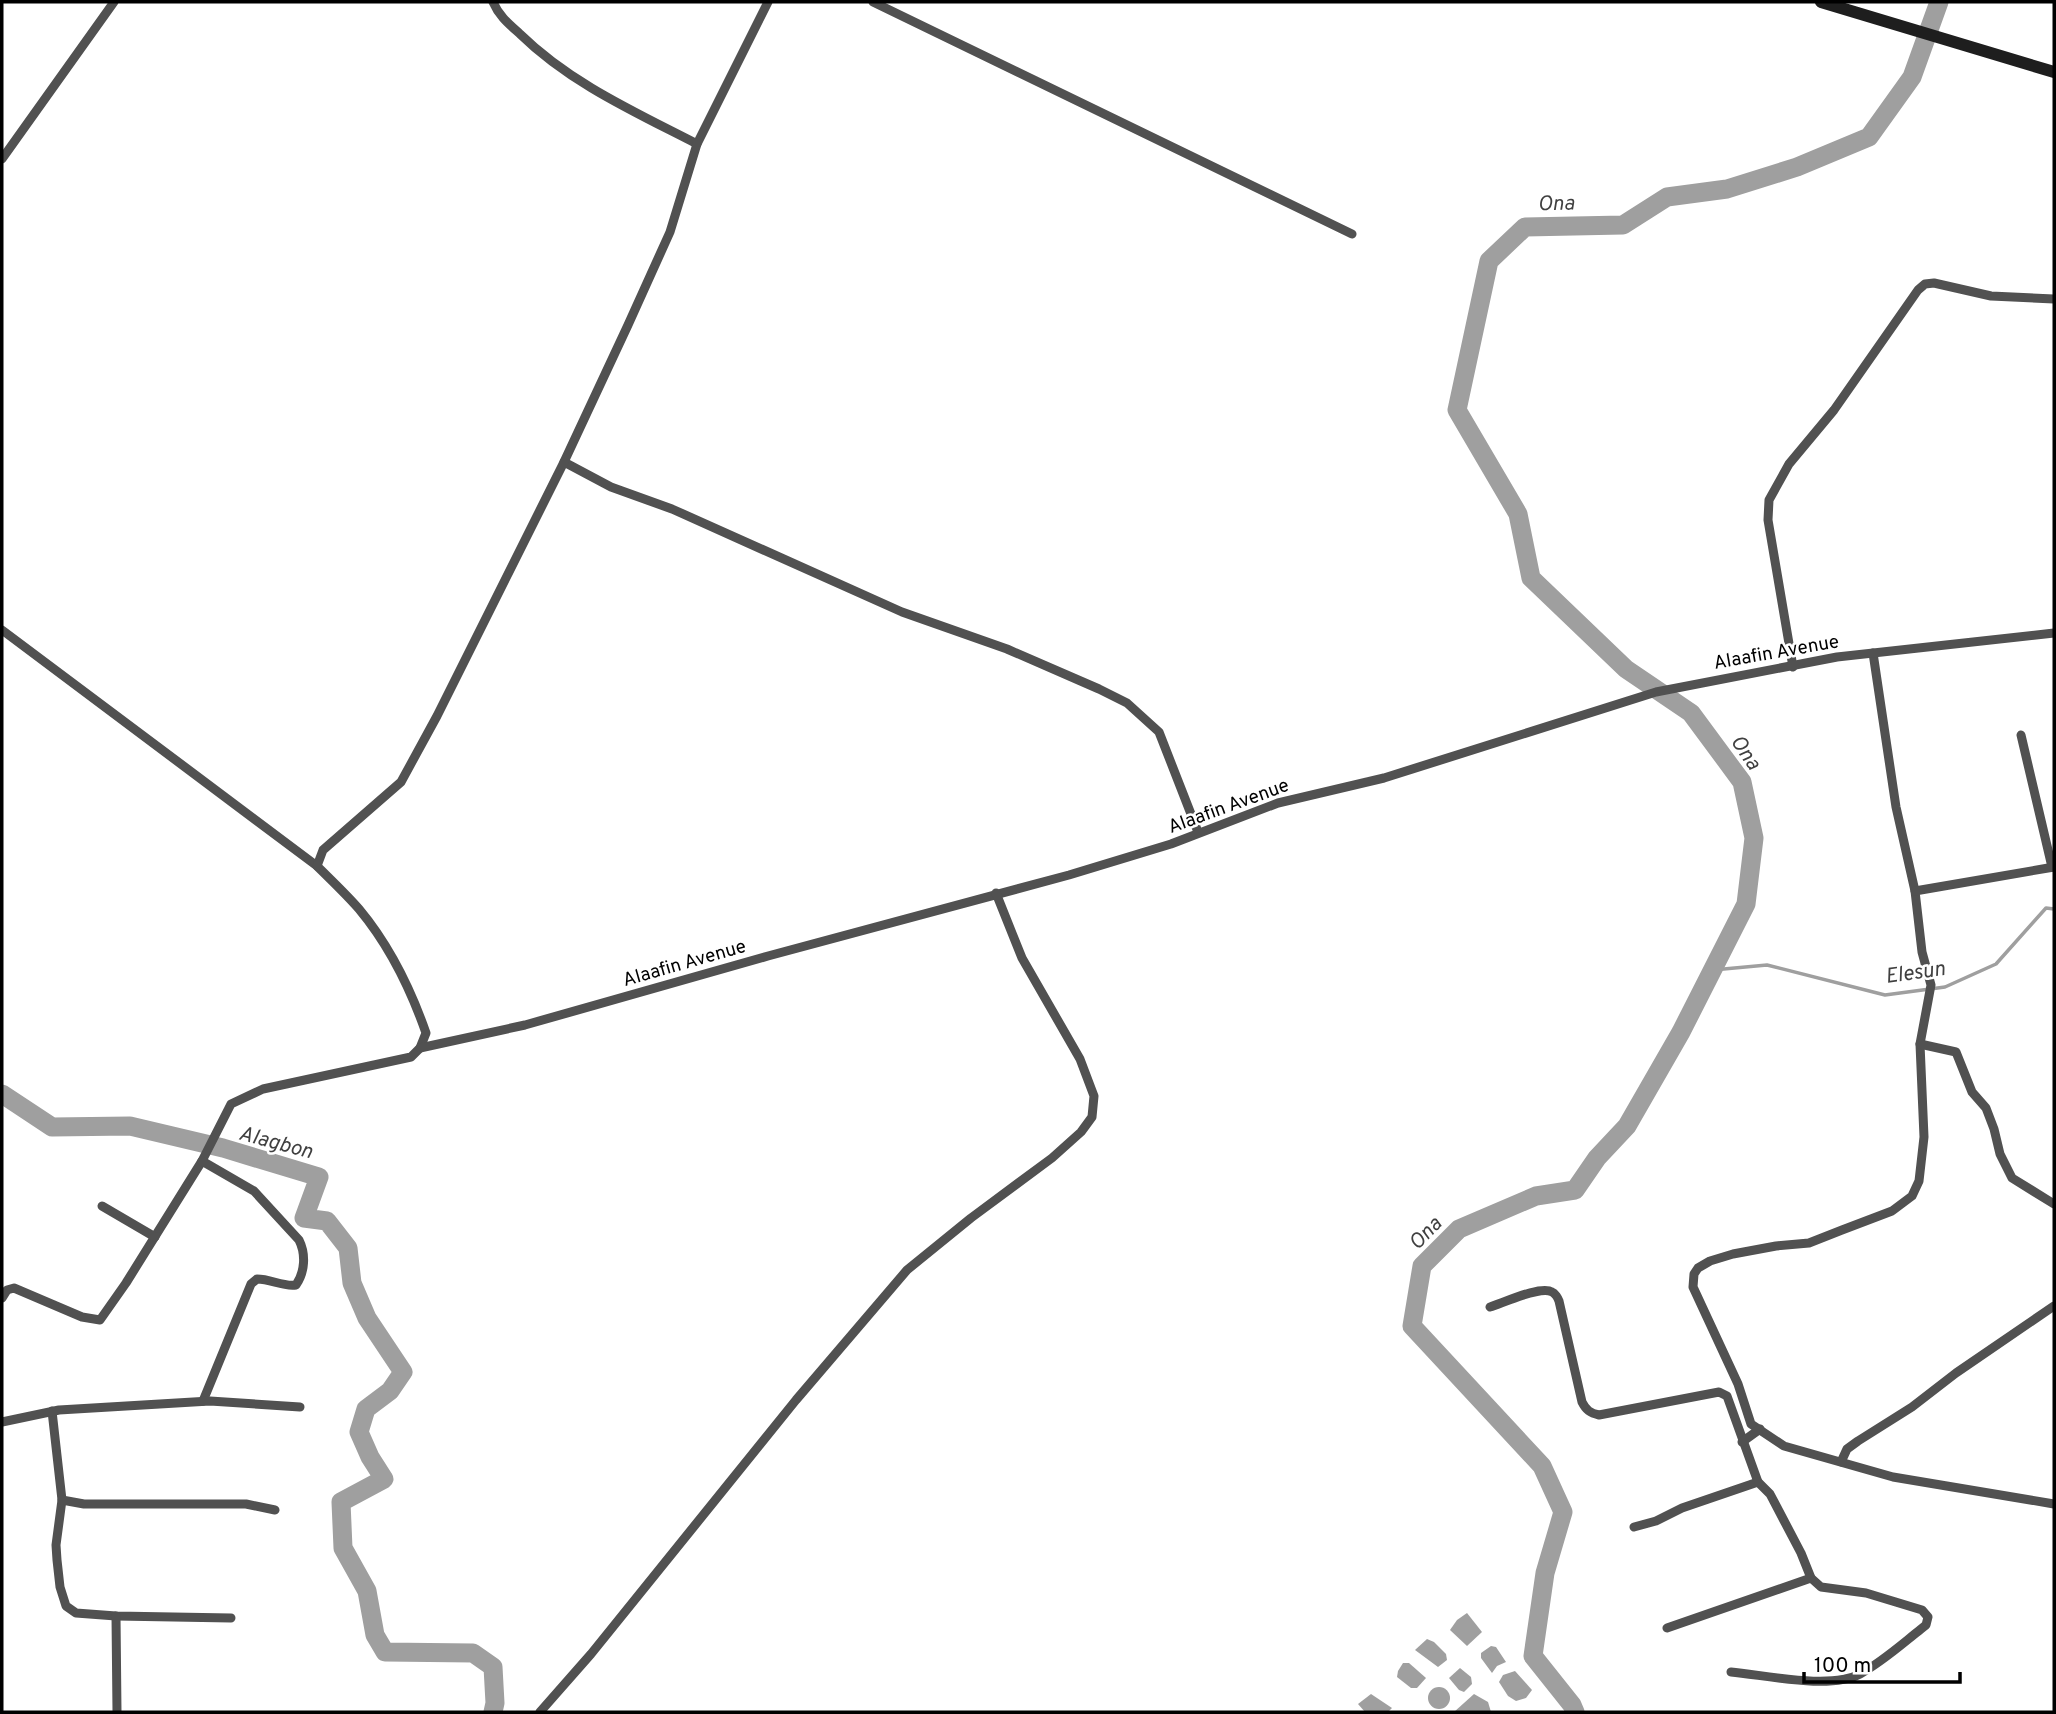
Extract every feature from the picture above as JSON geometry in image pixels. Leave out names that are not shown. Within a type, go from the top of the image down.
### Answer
[{"type":"street","points":[[2,159],[114,2]]},
{"type":"street","points":[[493,2],[498,13],[541,55],[601,95],[697,144]]},
{"type":"street","points":[[317,866],[323,849],[401,782],[436,716],[564,462],[670,232],[697,144],[768,2]]},
{"type":"street","points":[[873,2],[1352,234]]},
{"type":"street","points":[[1821,2],[1905,25],[2054,72]]},
{"type":"street","points":[[1793,667],[1768,520],[1769,500],[1789,464],[1834,410],[1908,303],[1926,284],[1934,283],[1991,296],[2054,299]]},
{"type":"street","points":[[564,462],[611,487],[672,509],[902,612],[1007,649],[1127,703],[1158,733],[1199,832]]},
{"type":"street","points":[[2,629],[317,866],[359,910],[399,970],[426,1033],[420,1048]]},
{"type":"street","name":"Alaafin Avenue","points":[[2,1298],[7,1290],[14,1288],[82,1317],[100,1320],[204,1157],[231,1104],[263,1089],[398,1061],[411,1057],[420,1048],[525,1025],[1107,864],[1171,844],[1278,803],[1384,778],[1656,692],[1874,653],[2054,633]]},
{"type":"street","points":[[1874,653],[1896,807],[1915,891],[1922,952],[1931,985],[1920,1044],[1924,1137],[1922,1170],[1912,1196],[1892,1211],[1809,1243],[1776,1246],[1710,1261],[1694,1273],[1693,1287],[1738,1384],[1751,1424],[1784,1446],[1893,1477],[2054,1504]]},
{"type":"street","points":[[1915,891],[2053,867],[2021,735]]},
{"type":"street","points":[[540,1712],[591,1654],[796,1400],[907,1270],[1052,1158],[1081,1132],[1092,1116],[1094,1096],[1080,1059],[1022,958],[996,893]]},
{"type":"street","points":[[1920,1044],[1956,1052],[1972,1091],[1986,1108],[2000,1154],[2012,1178],[2054,1204]]},
{"type":"street","points":[[203,1401],[251,1284],[257,1279],[266,1279],[289,1286],[296,1284],[301,1278],[304,1249],[254,1191],[204,1157]]},
{"type":"street","points":[[102,1206],[155,1237]]},
{"type":"street","points":[[1490,1307],[1536,1291],[1548,1290],[1554,1293],[1559,1301],[1582,1402],[1589,1412],[1599,1415],[1718,1392],[1727,1396],[1758,1482],[1770,1494],[1811,1578],[1821,1587],[1866,1594],[1922,1609],[1926,1613],[1927,1621],[1921,1629],[1859,1675],[1842,1681],[1731,1672]]},
{"type":"street","points":[[1841,1462],[1847,1449],[1913,1406],[2054,1306]]},
{"type":"street","points":[[2,1422],[52,1411],[203,1401],[300,1407]]},
{"type":"street","points":[[52,1411],[62,1500],[56,1545],[57,1560],[60,1587],[66,1606],[76,1613],[116,1616],[230,1618]]},
{"type":"street","points":[[1742,1441],[1760,1429]]},
{"type":"street","points":[[1633,1527],[1656,1521],[1682,1508],[1758,1482]]},
{"type":"street","points":[[62,1500],[84,1504],[246,1504],[275,1510]]},
{"type":"street","points":[[1667,1628],[1811,1578]]},
{"type":"street","points":[[116,1616],[117,1712]]},
{"type":"shaded area","points":[[1467,1613],[1482,1632],[1467,1646],[1450,1630],[1457,1620]]},
{"type":"shaded area","points":[[1427,1639],[1446,1654],[1447,1660],[1438,1667],[1415,1650]]},
{"type":"shaded area","points":[[1491,1646],[1496,1647],[1506,1662],[1497,1666],[1492,1673],[1481,1658],[1481,1653]]},
{"type":"shaded area","points":[[1403,1663],[1409,1663],[1426,1678],[1417,1688],[1411,1688],[1397,1677]]},
{"type":"shaded area","points":[[1460,1668],[1471,1677],[1472,1684],[1464,1692],[1449,1678]]},
{"type":"shaded area","points":[[1515,1671],[1532,1690],[1526,1698],[1516,1701],[1508,1696],[1499,1682],[1503,1675]]},
{"type":"shaded area","points":[[1439,1687],[1447,1690],[1450,1698],[1447,1706],[1439,1709],[1431,1706],[1428,1698],[1431,1690]]},
{"type":"shaded area","points":[[1371,1694],[1392,1708],[1388,1712],[1365,1712],[1358,1704]]},
{"type":"shaded area","points":[[1474,1694],[1488,1702],[1491,1712],[1454,1712]]},
{"type":"waterway","name":"Ona","points":[[1575,1712],[1533,1656],[1545,1573],[1563,1512],[1542,1466],[1412,1326],[1422,1266],[1459,1229],[1536,1196],[1575,1190],[1597,1158],[1627,1126],[1681,1032],[1746,904],[1754,838],[1742,782],[1691,713],[1626,669],[1531,578],[1518,514],[1457,410],[1489,261],[1525,227],[1623,225],[1667,197],[1727,189],[1797,167],[1869,137],[1912,77],[1939,2]]},
{"type":"waterway","name":"Elesun","points":[[1713,970],[1767,965],[1885,995],[1945,987],[1996,964],[2046,908],[2054,909]]},
{"type":"waterway","name":"Alagbon","points":[[2,1094],[52,1127],[130,1126],[223,1148],[319,1177],[304,1218],[327,1221],[348,1248],[352,1283],[367,1318],[403,1372],[390,1391],[366,1409],[359,1432],[384,1479],[341,1502],[343,1548],[367,1591],[375,1635],[385,1652],[473,1653],[493,1667],[493,1712]]}]
